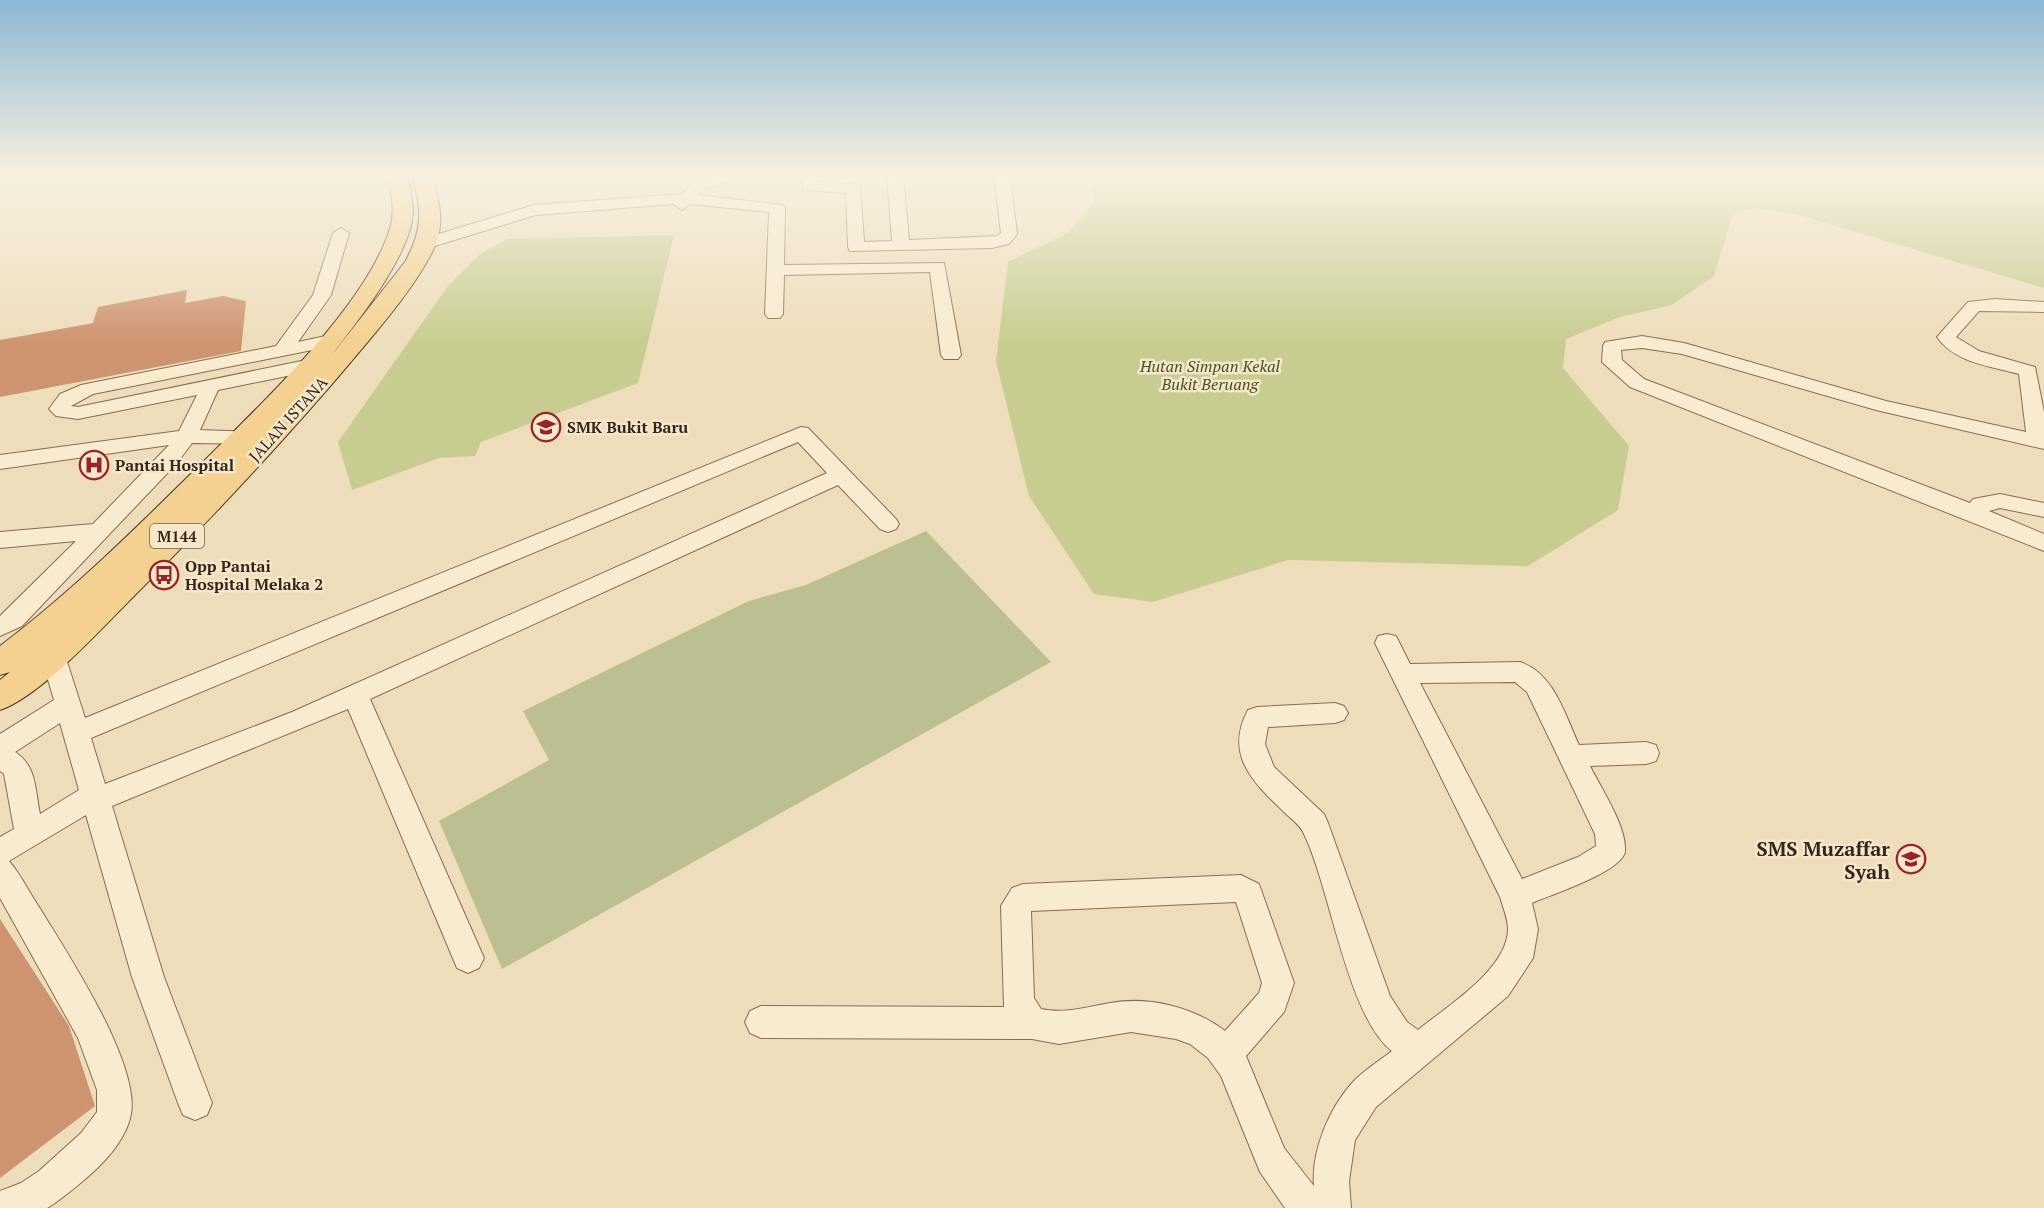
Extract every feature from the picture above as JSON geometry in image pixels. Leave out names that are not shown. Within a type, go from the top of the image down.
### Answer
[{"type":"main road","name":"JALAN ISTANA","points":[[0,663],[26,644],[147,533],[240,440],[308,365],[335,350],[352,311],[382,265],[398,231]]},
{"type":"main road","points":[[411,231],[414,242],[425,244]]},
{"type":"main road","name":"JALAN ISTANA","points":[[0,697],[54,656],[272,439],[335,350],[391,297],[415,263],[429,231]]},
{"type":"main road","points":[[352,311],[387,280],[402,255],[425,244]]},
{"type":"street","points":[[425,244],[468,231]]},
{"type":"street","points":[[774,314],[777,231]]},
{"type":"street","points":[[855,231],[856,247],[992,243],[1003,240],[1009,231]]},
{"type":"street","points":[[900,231],[901,245]]},
{"type":"street","points":[[283,350],[322,295],[340,233]]},
{"type":"street","points":[[776,270],[938,267],[951,355]]},
{"type":"street","points":[[2044,307],[1995,304],[1974,306],[1946,337],[1951,344],[1963,351],[2028,371],[2041,441],[1883,406],[1684,349],[1642,342],[1612,346],[1612,362],[1637,383],[1977,514],[2044,543]]},
{"type":"street","points":[[308,365],[207,379],[88,389],[68,397],[59,409],[63,412],[78,413],[207,379],[283,350],[335,350]]},
{"type":"street","points":[[0,627],[13,620],[170,458],[187,436],[205,402],[207,379]]},
{"type":"street","points":[[77,733],[801,433],[888,524]]},
{"type":"street","points":[[0,462],[187,436],[240,440],[272,439]]},
{"type":"street","points":[[0,852],[29,833],[94,798],[301,719],[841,475]]},
{"type":"street","points":[[1977,514],[1981,504],[2000,501],[2044,510]]},
{"type":"street","points":[[0,540],[99,531]]},
{"type":"street","points":[[1333,1208],[1331,1182],[1339,1134],[1364,1095],[1497,985],[1517,957],[1523,929],[1515,896],[1387,643]]},
{"type":"street","points":[[54,656],[148,977],[195,1103]]},
{"type":"street","points":[[1401,674],[1520,672],[1537,685],[1609,834],[1611,852],[1588,866],[1515,896]]},
{"type":"street","points":[[355,694],[468,958]]},
{"type":"street","points":[[0,748],[69,704]]},
{"type":"street","points":[[1335,713],[1257,717],[1253,733],[1254,751],[1264,775],[1295,802],[1314,823],[1377,1005],[1395,1034],[1418,1050]]},
{"type":"street","points":[[1571,756],[1646,753]]},
{"type":"street","points":[[0,757],[17,768],[29,833]]},
{"type":"street","points":[[0,871],[95,1032],[115,1093],[114,1113],[102,1137],[51,1185],[15,1206],[3,1208]]},
{"type":"street","points":[[1032,1023],[1018,1003],[1016,906],[1023,898],[1241,888],[1248,894],[1278,982],[1273,1001],[1228,1052]]},
{"type":"street","points":[[761,1023],[1032,1023],[1058,1028],[1138,1016],[1168,1020],[1200,1032],[1228,1052],[1249,1096],[1273,1161],[1308,1208]]},
{"type":"green space","name":"Hutan Simpan Kekal Bukit Beruang","points":[[1727,231],[1714,276],[1672,305],[1620,317],[1566,339],[1563,368],[1629,446],[1618,510],[1528,566],[1288,560],[1153,602],[1094,594],[1029,496],[996,361],[1008,262],[1068,233]]},
{"type":"green space","name":"Hutan Simpan Kekal Bukit Beruang","points":[[1853,231],[2044,231],[2044,288]]},
{"type":"green space","points":[[674,235],[638,383],[481,442],[475,456],[439,458],[352,490],[338,442],[448,286],[480,254],[508,239]]},
{"type":"green space","points":[[926,531],[1051,662],[502,969],[439,821],[549,760],[523,711],[749,601],[806,585]]},
{"type":"building","points":[[187,290],[185,303],[223,296],[246,301],[241,351],[0,397],[0,340],[93,323],[98,307]]},
{"type":"building","points":[[0,919],[69,1026],[95,1106],[0,1178]]},
{"type":"place","name":"SMK Bukit Baru","points":[[546,427]]},
{"type":"place","name":"Pantai Hospital","points":[[94,465]]},
{"type":"place","name":"Opp Pantai Hospital Melaka 2","points":[[164,575]]},
{"type":"place","name":"SMS Muzaffar Syah","points":[[1911,859]]}]
